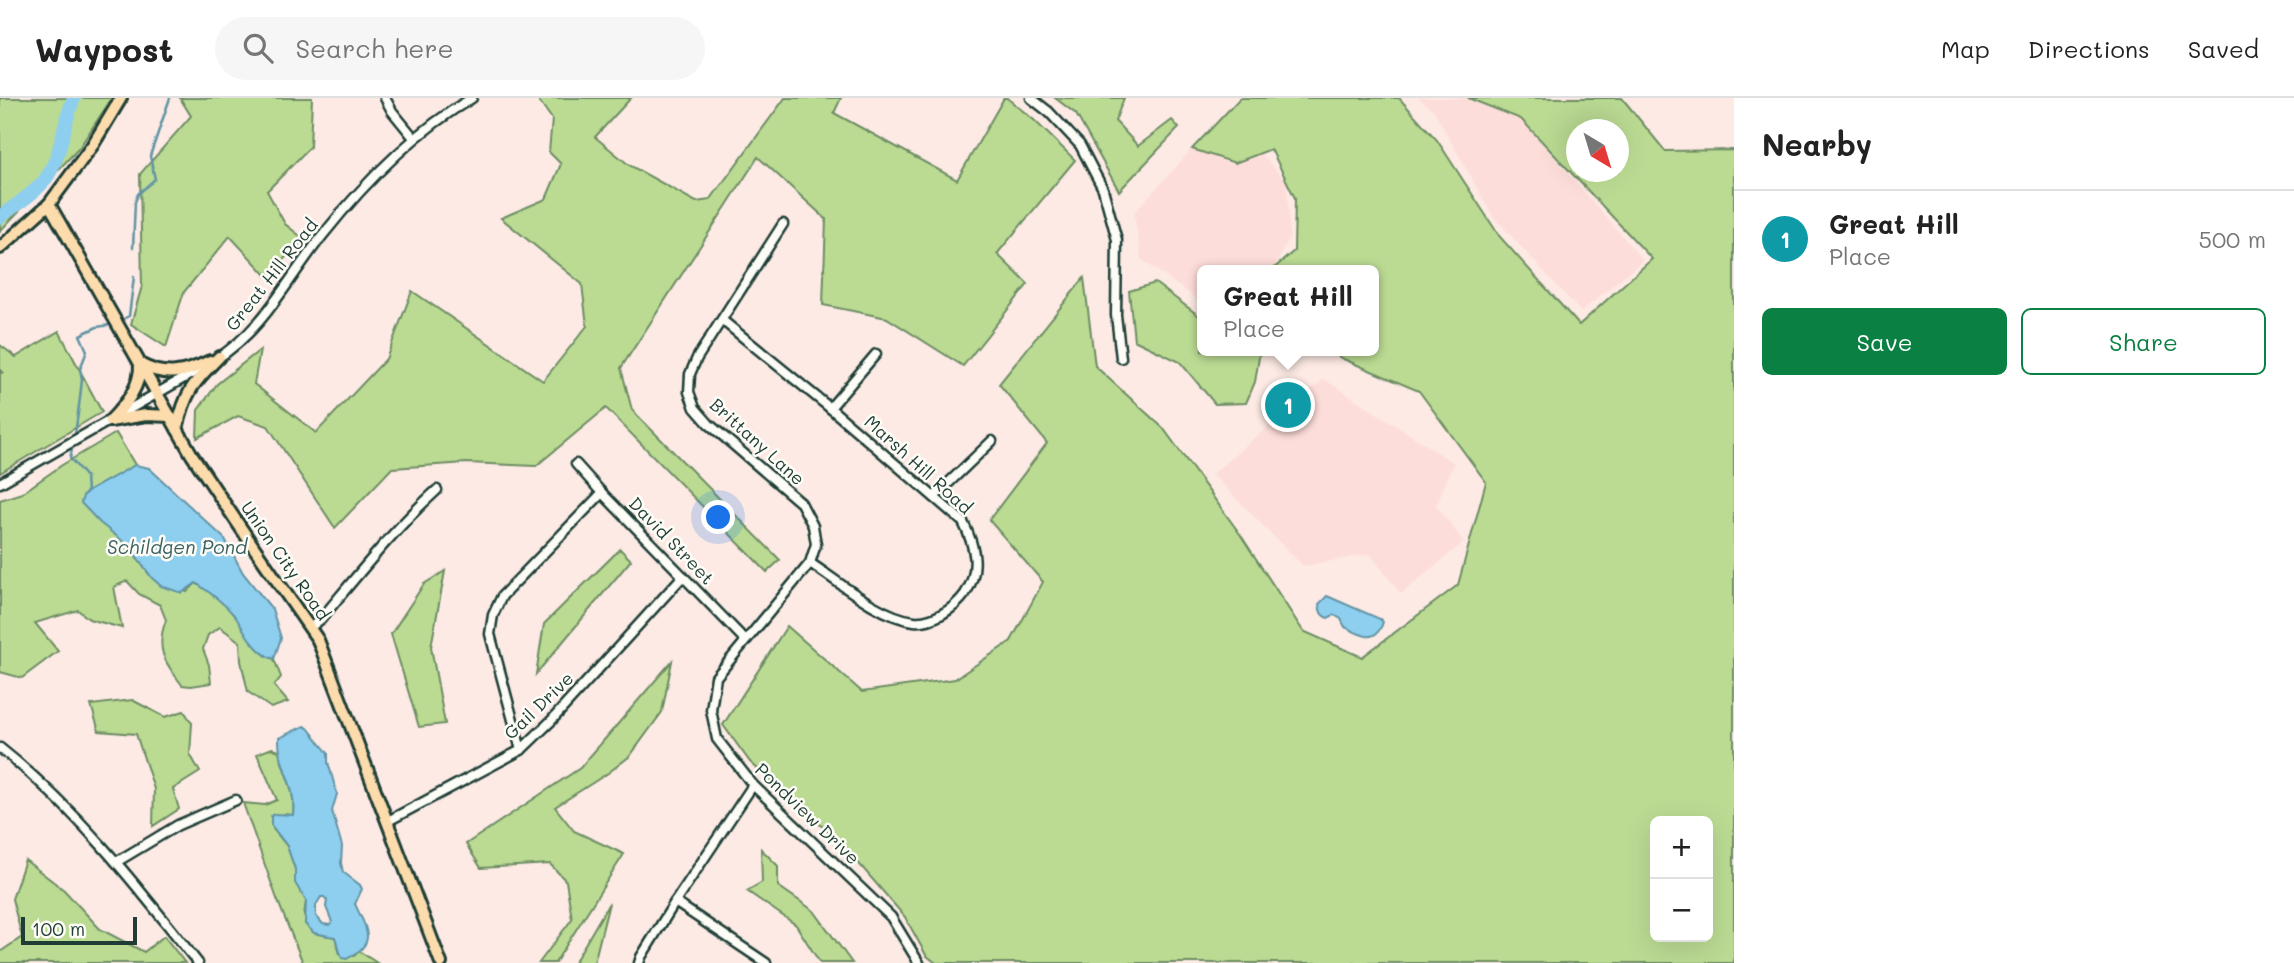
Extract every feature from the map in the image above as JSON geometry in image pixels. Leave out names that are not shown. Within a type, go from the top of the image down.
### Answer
[{"type":"main road","points":[[0,248],[49,204],[92,146],[121,98]]},
{"type":"main road","name":"Union City Road","points":[[49,204],[177,429],[222,501],[318,640],[441,963]]},
{"type":"main road","points":[[140,364],[154,372],[189,371],[219,357]]},
{"type":"main road","points":[[177,429],[190,388],[219,357]]},
{"type":"main road","points":[[110,421],[126,403],[137,384],[141,373],[140,364]]},
{"type":"main road","points":[[110,421],[146,415],[170,416]]},
{"type":"street","points":[[385,98],[414,138]]},
{"type":"street","name":"Great Hill Road","points":[[0,483],[158,395],[235,347],[275,303],[321,236],[364,186],[414,138],[472,98]]},
{"type":"street","points":[[1031,98],[1049,112],[1080,145],[1104,189],[1117,240],[1116,315],[1122,358]]},
{"type":"street","name":"Brittany Lane","points":[[783,223],[697,358],[690,374],[690,392],[695,408],[709,424],[802,503],[813,526],[816,544],[810,563]]},
{"type":"street","name":"Marsh Hill Road","points":[[722,320],[963,522],[973,543],[976,566],[969,587],[957,605],[937,616],[917,622],[898,617],[876,606],[810,563]]},
{"type":"street","points":[[830,408],[876,354]]},
{"type":"street","points":[[934,497],[992,441]]},
{"type":"street","name":"David Street","points":[[576,464],[745,640]]},
{"type":"street","points":[[311,627],[321,619],[410,515],[437,490]]},
{"type":"street","points":[[521,750],[489,634],[493,615],[502,596],[602,493]]},
{"type":"street","points":[[745,640],[810,563]]},
{"type":"street","name":"Gail Drive","points":[[388,821],[521,750],[551,721],[683,576]]},
{"type":"street","name":"Pondview Drive","points":[[745,640],[716,677],[711,710],[717,739],[752,785],[891,917],[919,963]]},
{"type":"street","points":[[0,748],[32,774],[118,862],[198,963]]},
{"type":"street","points":[[639,963],[640,957],[752,785]]},
{"type":"street","points":[[118,862],[178,825],[236,800]]},
{"type":"street","points":[[675,902],[766,963]]},
{"type":"shaded area","points":[[1419,98],[1468,98],[1521,119],[1566,171],[1566,182],[1576,182],[1643,260],[1581,312],[1492,215],[1434,111]]},
{"type":"shaded area","points":[[1192,149],[1230,164],[1262,155],[1287,182],[1290,236],[1276,265],[1197,265],[1197,299],[1141,259],[1134,213]]},
{"type":"shaded area","points":[[1324,379],[1454,463],[1436,505],[1464,542],[1401,594],[1370,554],[1303,566],[1212,474]]},
{"type":"green space","points":[[0,98],[112,98],[79,148],[0,231]]},
{"type":"green space","points":[[180,98],[312,98],[310,147],[267,191],[285,224],[304,239],[267,276],[230,236],[184,292],[166,347],[131,324],[142,286],[140,174],[191,116]]},
{"type":"green space","points":[[537,98],[631,98],[595,137],[629,165],[696,202],[710,200],[785,98],[841,98],[834,113],[957,180],[1004,98],[1007,98],[1075,160],[997,254],[1028,284],[963,366],[887,318],[823,305],[826,219],[758,157],[621,368],[632,410],[780,560],[767,572],[606,408],[536,466],[467,463],[392,468],[335,528],[268,426],[238,416],[197,438],[198,410],[217,384],[260,350],[254,384],[316,433],[386,359],[412,291],[543,381],[587,326],[582,284],[501,218],[546,199],[561,164],[549,152],[552,119]]},
{"type":"green space","points":[[1055,98],[1124,98],[1115,121],[1138,146],[1172,120],[1179,128],[1119,191],[1076,114]]},
{"type":"green space","points":[[1240,98],[1399,98],[1437,140],[1500,237],[1579,325],[1652,259],[1580,182],[1629,182],[1629,119],[1566,119],[1566,167],[1521,119],[1468,98],[1622,98],[1665,151],[1734,150],[1734,963],[936,963],[926,955],[905,917],[843,845],[750,762],[723,725],[787,626],[862,692],[955,679],[1011,641],[1043,582],[989,520],[1047,443],[999,384],[1084,278],[1095,366],[1163,428],[1240,534],[1303,631],[1362,657],[1458,585],[1486,482],[1419,391],[1338,356],[1379,356],[1379,265],[1278,265],[1294,251],[1295,198],[1271,149],[1235,163],[1192,149]]},
{"type":"green space","points":[[1155,283],[1197,314],[1197,356],[1259,356],[1255,382],[1246,403],[1215,404],[1180,362],[1134,340],[1129,291]]},
{"type":"green space","points":[[59,331],[102,412],[0,473],[0,372],[3,373],[0,370],[0,345],[16,357]]},
{"type":"green space","points":[[116,433],[135,465],[87,492],[152,578],[187,592],[196,583],[229,608],[257,648],[274,659],[281,677],[274,686],[288,702],[271,708],[248,692],[240,642],[220,627],[208,635],[203,649],[209,665],[211,683],[182,685],[166,662],[161,647],[166,620],[160,605],[139,594],[127,581],[114,587],[122,628],[89,619],[78,610],[35,623],[58,651],[22,678],[0,672],[0,500],[22,493]]},
{"type":"green space","points":[[620,549],[631,560],[536,674],[544,624]]},
{"type":"green space","points":[[445,571],[431,647],[445,724],[419,727],[391,634],[424,584]]},
{"type":"green space","points":[[672,661],[662,712],[630,756],[555,807],[574,831],[624,854],[555,963],[539,963],[572,919],[566,881],[550,864],[481,868],[466,844],[580,768]]},
{"type":"green space","points":[[132,700],[165,717],[184,711],[192,723],[190,754],[200,772],[173,789],[179,809],[153,826],[154,789],[136,734],[99,731],[91,705]]},
{"type":"green space","points":[[272,748],[279,751],[293,806],[293,815],[284,814],[273,829],[287,846],[306,901],[304,915],[314,933],[335,937],[340,954],[354,956],[359,951],[377,963],[303,963],[243,803],[265,805],[277,800],[257,754]]},
{"type":"green space","points":[[761,849],[778,866],[778,886],[814,911],[852,963],[820,963],[796,925],[747,891],[762,882]]},
{"type":"green space","points":[[25,860],[64,890],[100,929],[144,952],[164,936],[185,963],[0,963],[0,952],[22,937],[12,899]]},
{"type":"green space","points":[[609,903],[594,963],[574,963]]},
{"type":"water","name":"Schildgen Pond","points":[[135,465],[149,468],[225,539],[243,573],[272,609],[281,638],[274,659],[256,647],[226,606],[196,583],[182,593],[161,586],[129,546],[100,523],[81,503],[87,492]]},
{"type":"water","points":[[1327,596],[1380,619],[1383,622],[1380,629],[1372,636],[1362,635],[1345,627],[1341,619],[1334,615],[1328,618],[1324,616],[1319,604]]},
{"type":"water","points":[[304,726],[328,753],[337,794],[332,811],[342,846],[341,863],[343,872],[362,889],[355,904],[367,936],[363,948],[346,959],[342,958],[335,937],[314,933],[305,924],[306,901],[295,883],[295,869],[287,846],[271,825],[271,816],[275,814],[293,815],[294,804],[281,758],[279,738]],"holes":[[[321,897],[324,897],[332,922],[330,925],[323,924],[316,916],[316,905]]]},
{"type":"waterway","points":[[0,217],[31,194],[47,177],[56,158],[74,98]]},
{"type":"waterway","points":[[133,248],[135,202],[138,194],[155,179],[150,156],[170,98]]},
{"type":"waterway","points":[[125,318],[129,316],[134,277]]},
{"type":"waterway","points":[[75,435],[82,379],[80,369],[87,351],[80,335],[97,327],[110,325]]},
{"type":"waterway","points":[[72,450],[70,458],[86,477],[87,492]]},
{"type":"place","name":"Great Hill","points":[[1288,405]]}]
